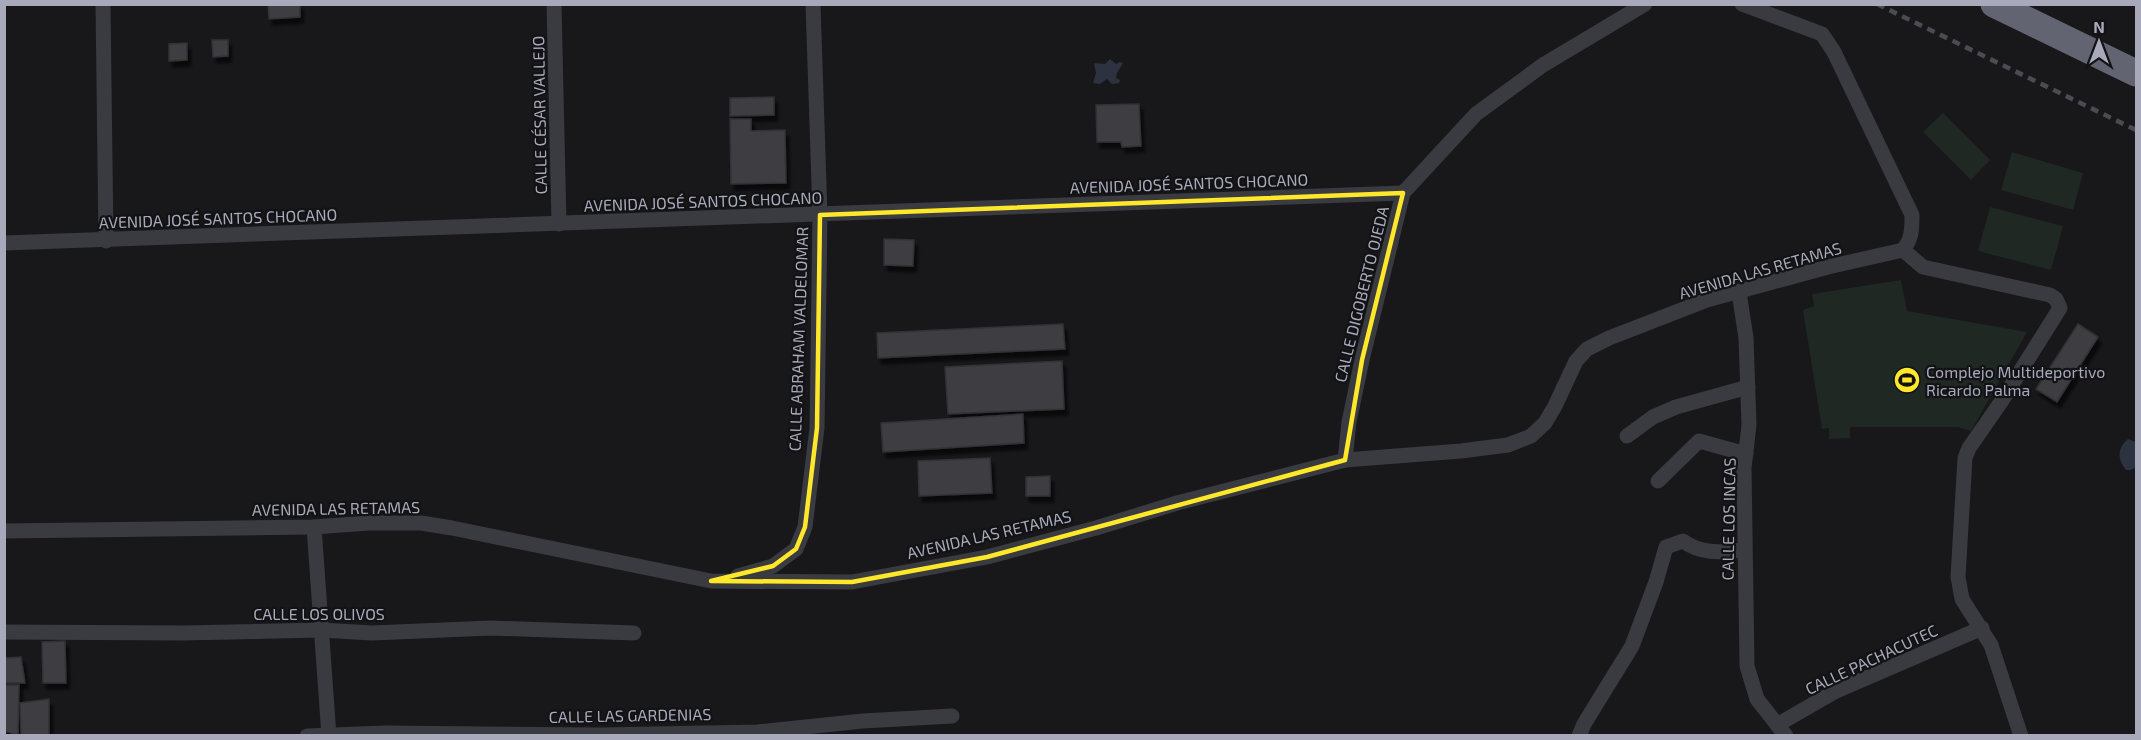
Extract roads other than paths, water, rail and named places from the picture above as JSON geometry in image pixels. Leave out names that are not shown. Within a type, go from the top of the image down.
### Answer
[{"type":"highway","points":[[1994,4],[2136,73]]},
{"type":"street","points":[[103,4],[106,241]]},
{"type":"street","name":"CALLE CÉSAR VALLEJO","points":[[554,4],[559,224]]},
{"type":"street","name":"CALLE ABRAHAM VALDELOMAR","points":[[711,581],[748,574],[773,566],[796,549],[805,527],[816,428],[820,215],[813,4]]},
{"type":"street","name":"CALLE DIGOBERTO OJEDA","points":[[1344,460],[1349,422],[1362,360],[1404,193],[1476,114],[1543,65],[1645,4]]},
{"type":"street","points":[[1742,4],[1822,34],[1834,52],[1912,215],[1912,234],[1906,247],[1923,267],[2050,295],[2056,299],[2060,308],[2001,402],[1968,448],[1965,458],[1958,578],[1962,599],[1991,645],[2021,735]]},
{"type":"street","name":"AVENIDA JOSÉ SANTOS CHOCANO","points":[[4,243],[1404,193]]},
{"type":"street","name":"AVENIDA LAS RETAMAS","points":[[4,531],[314,527],[369,522],[421,523],[711,581],[852,582],[987,557],[1096,528],[1177,502],[1344,460],[1461,452],[1508,445],[1531,436],[1545,423],[1576,361],[1587,349],[1609,338],[1707,300],[1906,247]]},
{"type":"street","name":"CALLE LOS INCAS","points":[[1739,292],[1746,338],[1749,425],[1744,468],[1747,666],[1757,699],[1781,730]]},
{"type":"street","points":[[1627,436],[1653,417],[1676,406],[1748,387]]},
{"type":"street","points":[[1658,481],[1699,441],[1746,454]]},
{"type":"street","points":[[314,527],[329,735]]},
{"type":"street","points":[[1580,735],[1584,724],[1632,646],[1656,582],[1666,547],[1683,541],[1692,548],[1704,551],[1720,553],[1744,550]]},
{"type":"street","name":"CALLE LOS OLIVOS","points":[[4,632],[182,633],[321,630],[372,633],[491,628],[634,633]]},
{"type":"street","name":"CALLE PACHACUTEC","points":[[1781,730],[1836,691],[1982,628]]},
{"type":"street","name":"CALLE LAS GARDENIAS","points":[[308,735],[601,735],[757,732],[863,721],[952,716]]},
{"type":"water","points":[[1110,59],[1116,64],[1123,63],[1116,78],[1120,80],[1119,83],[1112,84],[1107,79],[1100,84],[1093,83],[1096,73],[1094,63],[1105,64]]},
{"type":"water","points":[[2128,439],[2136,442],[2136,467],[2131,470],[2126,470],[2119,454]]},
{"type":"railway","points":[[1877,4],[2136,130]]},
{"type":"place","name":"Complejo Multideportivo Ricardo Palma","points":[[1907,380]]}]
